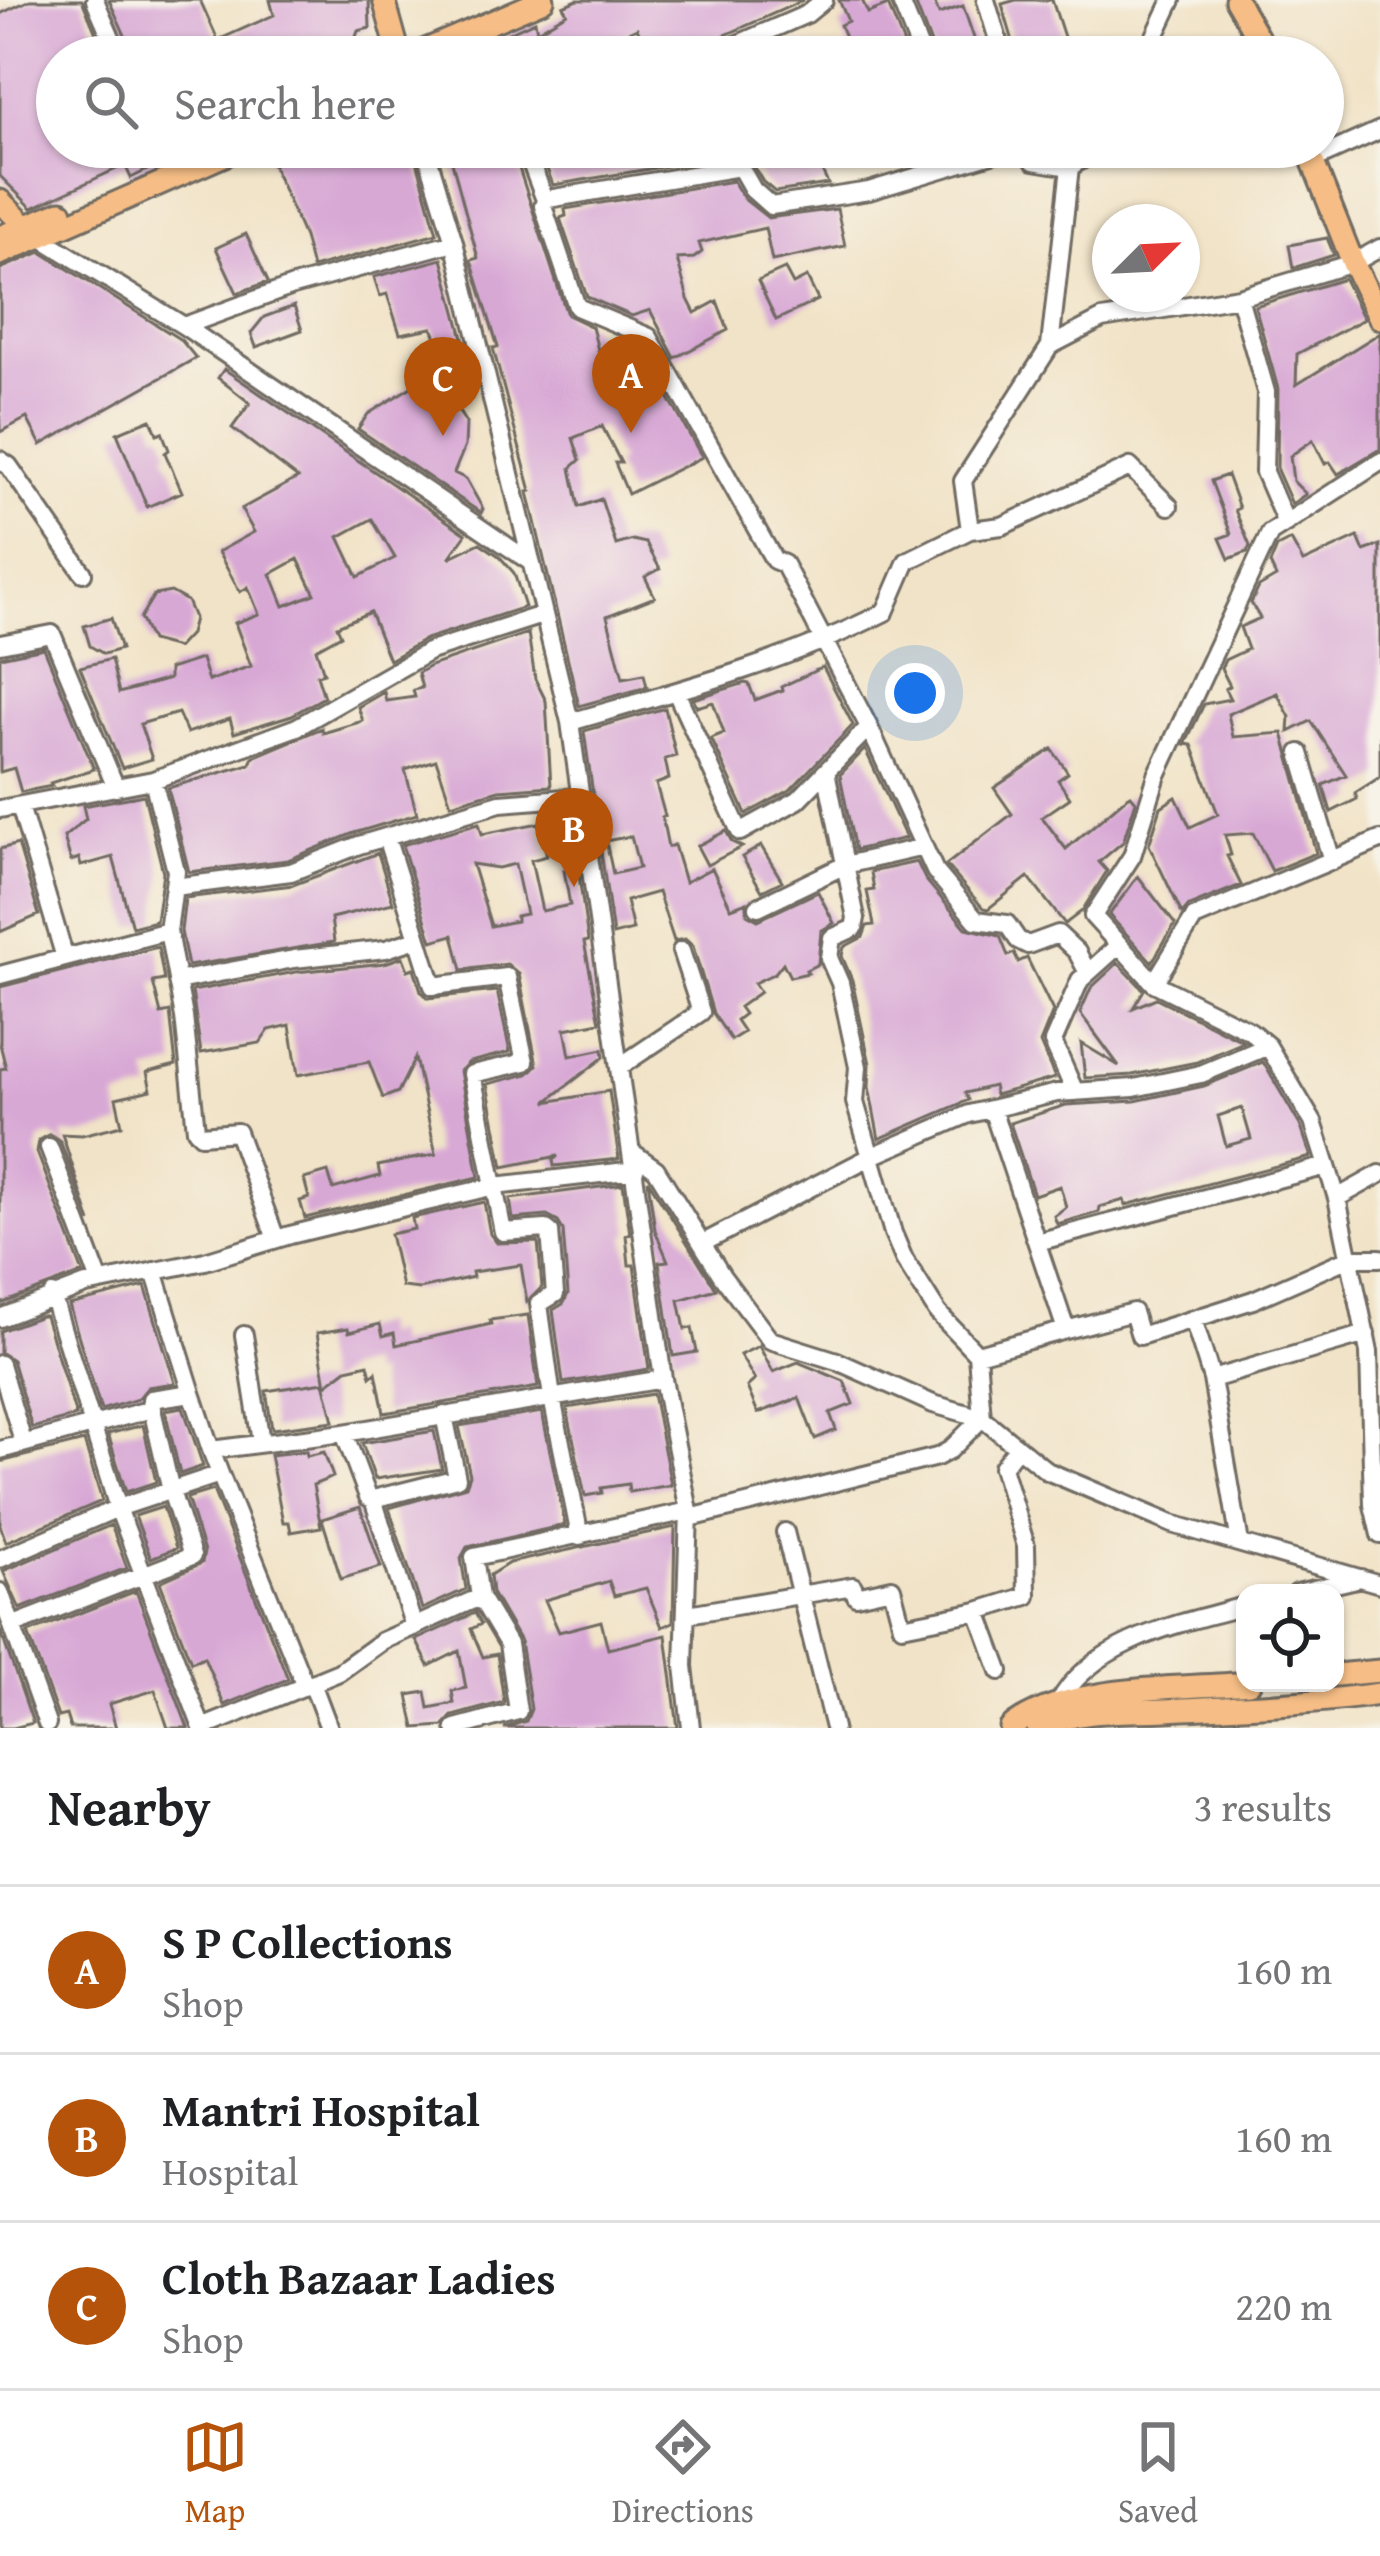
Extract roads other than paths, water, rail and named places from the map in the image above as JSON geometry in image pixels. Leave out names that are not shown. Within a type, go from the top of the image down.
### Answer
[{"type":"main road","points":[[384,0],[395,36]]},
{"type":"main road","points":[[453,36],[542,0]]},
{"type":"main road","points":[[1236,0],[1257,36]]},
{"type":"main road","points":[[0,254],[32,231],[171,168]]},
{"type":"main road","points":[[0,237],[32,231],[190,168]]},
{"type":"main road","points":[[1316,168],[1380,318]]},
{"type":"main road","points":[[0,201],[32,231]]},
{"type":"main road","points":[[1344,1675],[1380,1672]]},
{"type":"main road","points":[[1010,1728],[1058,1704],[1236,1684]]},
{"type":"main road","points":[[1038,1728],[1070,1715],[1117,1709],[1334,1701],[1380,1694]]},
{"type":"street","points":[[94,0],[110,36]]},
{"type":"street","points":[[756,36],[807,14],[824,0]]},
{"type":"street","points":[[900,0],[915,36]]},
{"type":"street","points":[[986,0],[997,36]]},
{"type":"street","points":[[1154,36],[1172,0]]},
{"type":"street","points":[[479,27],[482,36]]},
{"type":"street","points":[[1344,142],[1380,130]]},
{"type":"street","points":[[431,168],[454,242],[570,722],[663,1379],[690,1514],[684,1666],[691,1728]]},
{"type":"street","points":[[533,168],[577,307],[649,337],[774,560],[784,564],[869,727],[938,876],[976,920],[1007,924],[1028,945],[1058,934],[1088,973]]},
{"type":"street","points":[[545,200],[734,168]]},
{"type":"street","points":[[741,168],[753,190],[771,206],[869,190],[926,168]]},
{"type":"street","points":[[970,530],[963,481],[1050,346],[1070,168]]},
{"type":"street","points":[[32,231],[184,326],[529,561]]},
{"type":"street","points":[[184,326],[293,286],[454,242]]},
{"type":"street","points":[[1050,346],[1102,319],[1239,297],[1353,263],[1380,248]]},
{"type":"street","points":[[1239,297],[1266,392],[1264,472],[1286,523]]},
{"type":"street","points":[[0,460],[9,466],[83,573]]},
{"type":"street","points":[[1380,462],[1270,532],[1157,775],[1132,856],[1093,916],[1154,983],[1250,1031],[1268,1046],[1313,1122],[1337,1198],[1372,1345],[1370,1446],[1373,1505],[1380,1535]]},
{"type":"street","points":[[570,722],[824,643],[885,612],[907,561],[970,530],[1002,526],[1130,466],[1169,506]]},
{"type":"street","points":[[0,809],[153,780],[297,727],[430,651],[542,615]]},
{"type":"street","points":[[0,644],[52,634],[116,788]]},
{"type":"street","points":[[676,692],[740,832],[798,800],[869,727]]},
{"type":"street","points":[[1300,753],[1332,861]]},
{"type":"street","points":[[455,1728],[519,1720],[508,1644],[480,1597],[474,1557],[690,1514],[937,1456],[950,1450],[982,1418],[977,1354],[938,1313],[904,1259],[855,1102],[858,1067],[840,983],[829,958],[832,938],[854,928],[856,918],[826,771]]},
{"type":"street","points":[[153,780],[176,871],[167,931],[196,1130],[201,1135],[237,1132],[276,1239]]},
{"type":"street","points":[[174,887],[291,872],[500,803],[578,797]]},
{"type":"street","points":[[20,806],[65,958]]},
{"type":"street","points":[[386,837],[434,987],[507,977],[525,1062],[472,1074],[504,1234],[549,1230],[555,1294],[539,1304],[580,1536]]},
{"type":"street","points":[[1154,983],[1194,918],[1380,840]]},
{"type":"street","points":[[758,907],[845,865],[924,847]]},
{"type":"street","points":[[0,975],[167,931]]},
{"type":"street","points":[[177,981],[294,958],[386,949],[417,939]]},
{"type":"street","points":[[1075,1092],[1054,1042],[1080,980],[1119,944]]},
{"type":"street","points":[[619,1067],[701,1012],[681,951]]},
{"type":"street","points":[[703,1243],[870,1157],[969,1114],[1075,1092],[1134,1088],[1201,1074],[1268,1046]]},
{"type":"street","points":[[992,1109],[1066,1330]]},
{"type":"street","points":[[49,1147],[100,1282]]},
{"type":"street","points":[[0,1318],[52,1295],[100,1282],[496,1186],[633,1161],[656,1169],[722,1276],[770,1340],[837,1360],[933,1404],[982,1418],[1048,1472],[1172,1524],[1371,1581]]},
{"type":"street","points":[[1036,1242],[1327,1166]]},
{"type":"street","points":[[1337,1198],[1380,1174]]},
{"type":"street","points":[[977,1354],[1133,1312],[1140,1336],[1252,1300],[1349,1258],[1380,1258]]},
{"type":"street","points":[[154,1271],[220,1474],[329,1728]]},
{"type":"street","points":[[52,1295],[118,1508],[205,1727],[339,1672],[382,1641],[480,1597]]},
{"type":"street","points":[[1193,1319],[1212,1379],[1240,1543]]},
{"type":"street","points":[[244,1335],[261,1442]]},
{"type":"street","points":[[1212,1379],[1372,1345]]},
{"type":"street","points":[[0,1364],[23,1442]]},
{"type":"street","points":[[211,1450],[344,1433],[663,1379]]},
{"type":"street","points":[[14,1624],[192,1556],[170,1491],[151,1399],[192,1393]]},
{"type":"street","points":[[0,1450],[152,1409]]},
{"type":"street","points":[[344,1433],[368,1497],[373,1498],[457,1478],[444,1415]]},
{"type":"street","points":[[688,1614],[854,1586],[856,1596],[892,1588],[902,1626],[1027,1596],[1026,1546],[1002,1467],[1017,1448]]},
{"type":"street","points":[[0,1559],[118,1508],[220,1474]]},
{"type":"street","points":[[373,1498],[414,1627]]},
{"type":"street","points":[[785,1532],[834,1728]]},
{"type":"street","points":[[0,1592],[14,1624],[43,1727]]},
{"type":"street","points":[[1058,1704],[1067,1687],[1107,1655],[1162,1628],[1236,1608]]},
{"type":"street","points":[[978,1611],[1000,1671]]},
{"type":"place","name":"S P Collections","points":[[631,433]]},
{"type":"place","name":"Cloth Bazaar Ladies","points":[[443,436]]},
{"type":"place","name":"Mantri Hospital","points":[[574,887]]}]
